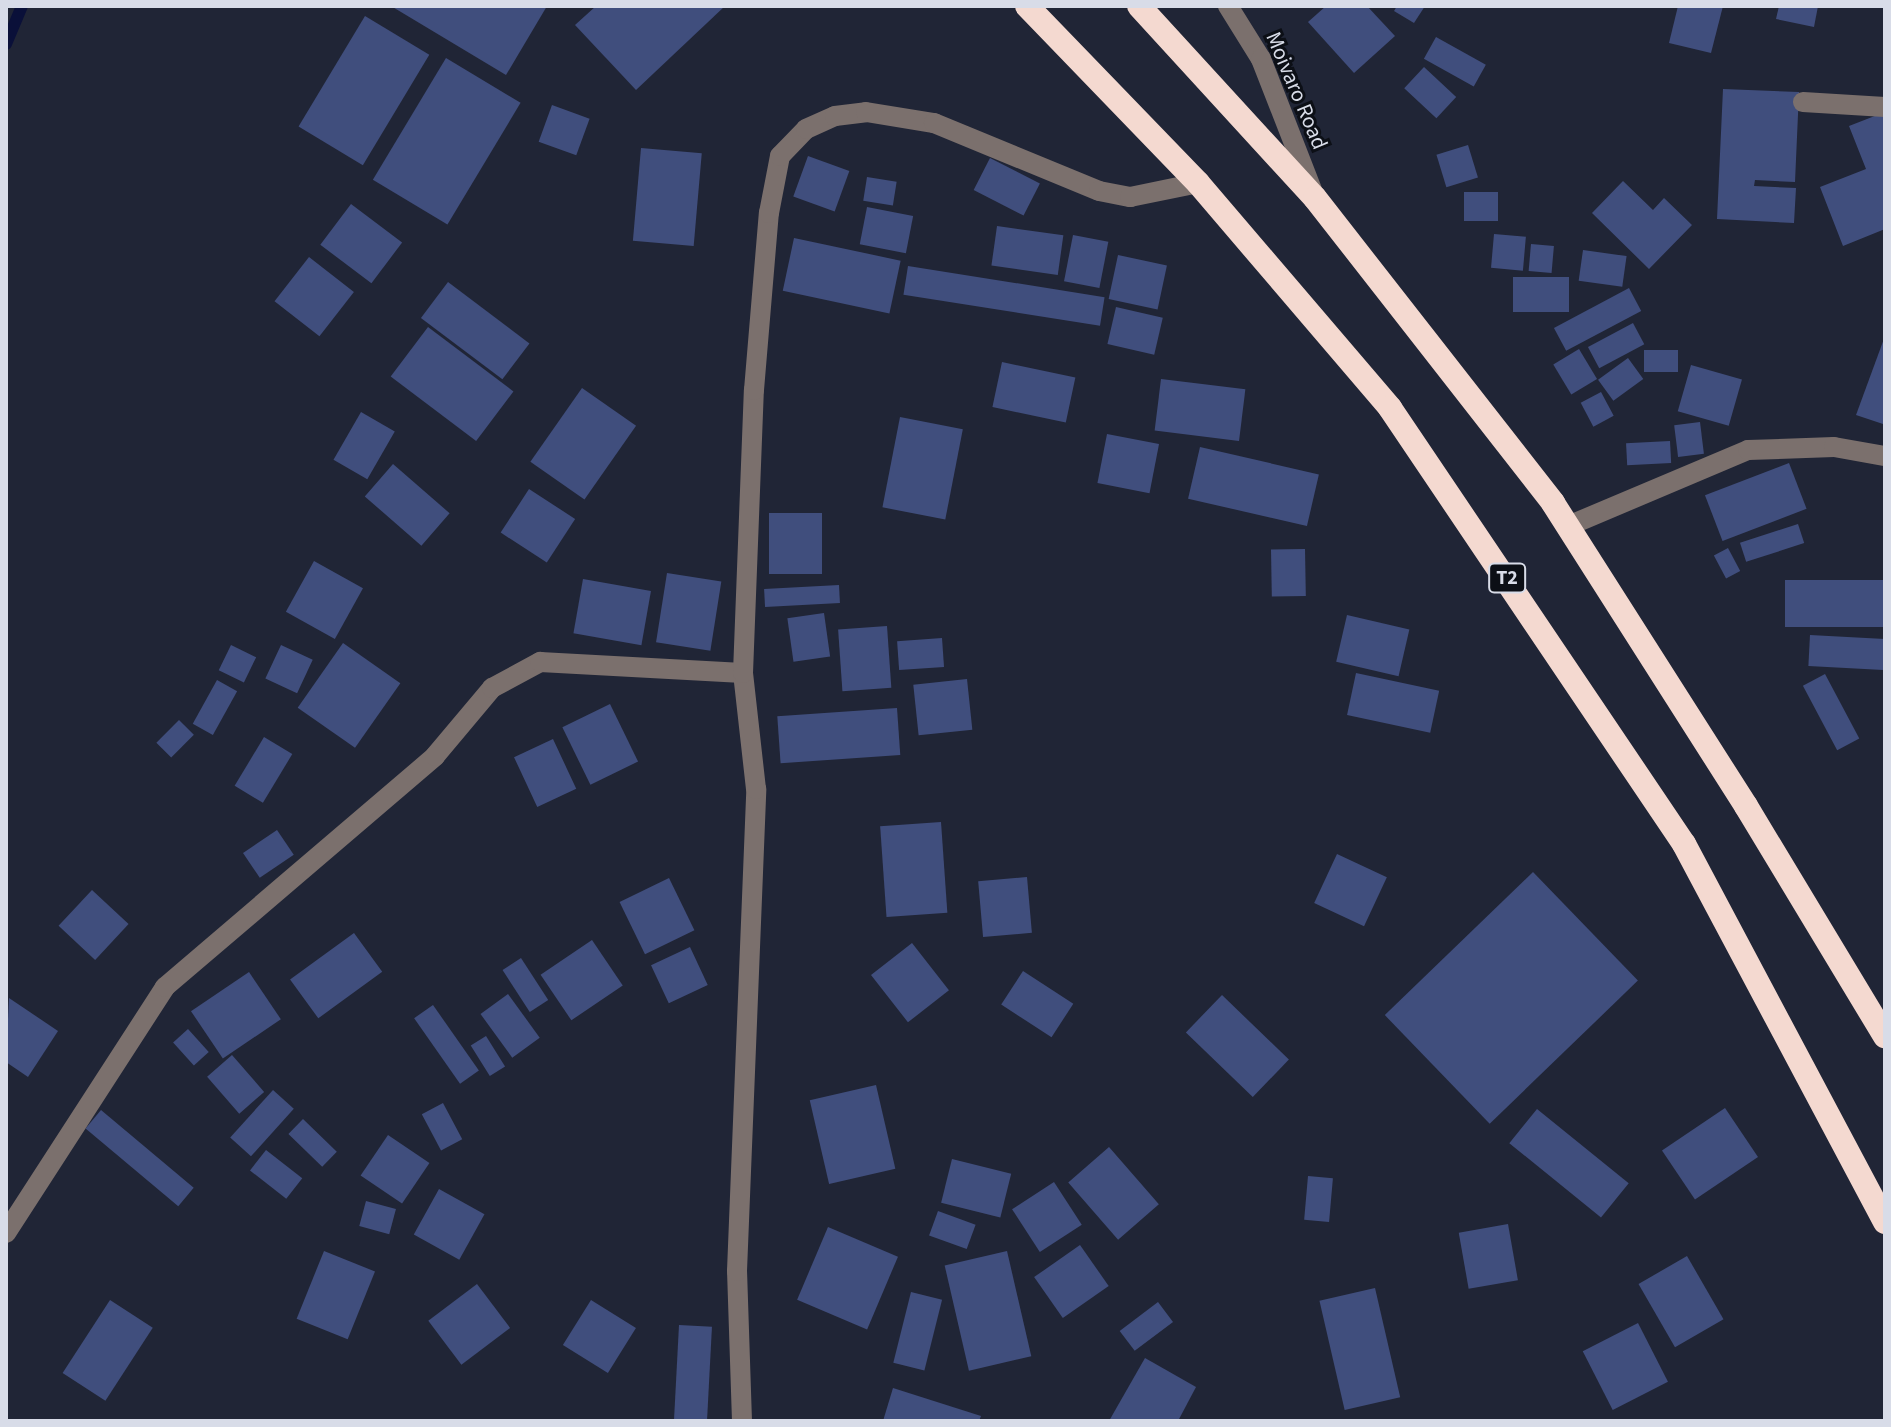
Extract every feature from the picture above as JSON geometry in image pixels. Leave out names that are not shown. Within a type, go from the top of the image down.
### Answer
[{"type":"highway","name":"T2","points":[[1027,6],[1198,183],[1390,408],[1684,844],[1885,1222]]},
{"type":"highway","points":[[1139,6],[1315,198],[1568,526],[1746,806],[1885,1036]]},
{"type":"street","name":"Moivaro Road","points":[[1228,6],[1261,59],[1315,198]]},
{"type":"street","points":[[1803,102],[1885,107]]},
{"type":"street","points":[[742,1421],[737,1271],[756,789],[743,673],[754,390],[769,213],[780,156],[806,129],[835,116],[866,112],[934,123],[1099,191],[1130,197],[1198,183]]},
{"type":"street","points":[[1568,526],[1748,450],[1834,447],[1885,456]]},
{"type":"street","points":[[6,1233],[165,987],[435,756],[492,688],[540,662],[743,673]]},
{"type":"building","points":[[391,6],[547,6],[506,75]]},
{"type":"building","points":[[596,6],[725,6],[636,90],[575,25]]},
{"type":"building","points":[[1326,6],[1367,6],[1395,36],[1354,73],[1308,22]]},
{"type":"building","points":[[1397,6],[1425,6],[1414,23],[1394,11]]},
{"type":"building","points":[[1678,6],[1723,6],[1711,53],[1669,43]]},
{"type":"building","points":[[1779,6],[1818,6],[1814,27],[1776,19]]},
{"type":"building","points":[[365,16],[429,55],[363,165],[299,127]]},
{"type":"building","points":[[1436,37],[1486,65],[1474,86],[1424,59]]},
{"type":"building","points":[[446,58],[521,103],[447,225],[373,180]]},
{"type":"building","points":[[1424,67],[1456,97],[1436,118],[1404,88]]},
{"type":"building","points":[[1723,89],[1799,92],[1795,182],[1755,180],[1754,186],[1796,188],[1794,223],[1717,219]]},
{"type":"building","points":[[552,105],[590,119],[576,155],[539,142]]},
{"type":"building","points":[[1885,112],[1885,229],[1843,246],[1820,187],[1866,169],[1849,126]]},
{"type":"building","points":[[1468,145],[1478,178],[1446,187],[1436,155]]},
{"type":"building","points":[[641,148],[702,153],[694,246],[633,241]]},
{"type":"building","points":[[808,156],[849,171],[835,211],[793,196]]},
{"type":"building","points":[[990,158],[1040,183],[1024,215],[974,190]]},
{"type":"building","points":[[867,177],[897,182],[893,205],[863,201]]},
{"type":"building","points":[[1623,181],[1653,210],[1664,198],[1692,225],[1649,269],[1592,213]]},
{"type":"building","points":[[1464,192],[1498,192],[1498,221],[1464,221]]},
{"type":"building","points":[[351,204],[402,243],[371,283],[320,245]]},
{"type":"building","points":[[867,207],[913,216],[906,253],[860,244]]},
{"type":"building","points":[[997,226],[1063,235],[1058,275],[991,266]]},
{"type":"building","points":[[1494,234],[1526,237],[1523,271],[1491,268]]},
{"type":"building","points":[[1073,235],[1108,242],[1099,288],[1064,281]]},
{"type":"building","points":[[794,238],[901,261],[889,313],[783,291]]},
{"type":"building","points":[[1531,244],[1554,246],[1552,273],[1529,271]]},
{"type":"building","points":[[1583,250],[1627,256],[1622,287],[1579,281]]},
{"type":"building","points":[[1118,255],[1167,265],[1158,309],[1109,299]]},
{"type":"building","points":[[309,257],[354,292],[319,336],[275,301]]},
{"type":"building","points":[[908,266],[1105,297],[1100,326],[903,295]]},
{"type":"building","points":[[1513,277],[1569,277],[1569,312],[1513,312]]},
{"type":"building","points":[[448,282],[529,343],[502,379],[421,318]]},
{"type":"building","points":[[1629,288],[1641,311],[1566,351],[1554,328]]},
{"type":"building","points":[[1116,307],[1163,318],[1154,355],[1107,344]]},
{"type":"building","points":[[1633,323],[1644,344],[1599,368],[1588,347]]},
{"type":"building","points":[[428,327],[513,391],[476,441],[391,377]]},
{"type":"building","points":[[1885,336],[1885,419],[1883,424],[1856,415]]},
{"type":"building","points":[[1579,349],[1597,379],[1571,394],[1553,364]]},
{"type":"building","points":[[1644,350],[1678,350],[1678,372],[1644,372]]},
{"type":"building","points":[[1628,358],[1643,379],[1613,401],[1598,380]]},
{"type":"building","points":[[1002,362],[1075,378],[1066,423],[992,407]]},
{"type":"building","points":[[1691,365],[1742,380],[1729,426],[1678,411]]},
{"type":"building","points":[[1161,379],[1245,389],[1239,441],[1155,431]]},
{"type":"building","points":[[582,388],[636,426],[584,500],[530,462]]},
{"type":"building","points":[[1601,392],[1614,416],[1593,427],[1581,403]]},
{"type":"building","points":[[361,412],[395,432],[367,479],[334,460]]},
{"type":"building","points":[[900,417],[963,429],[945,520],[882,507]]},
{"type":"building","points":[[1700,422],[1704,454],[1678,457],[1674,425]]},
{"type":"building","points":[[1107,434],[1159,444],[1149,493],[1097,483]]},
{"type":"building","points":[[1670,441],[1671,463],[1627,465],[1626,443]]},
{"type":"building","points":[[1200,447],[1319,474],[1307,526],[1188,499]]},
{"type":"building","points":[[1789,463],[1807,509],[1723,541],[1705,495]]},
{"type":"building","points":[[393,464],[450,513],[421,546],[365,496]]},
{"type":"building","points":[[529,489],[575,519],[547,563],[501,533]]},
{"type":"building","points":[[769,513],[822,513],[822,574],[769,574]]},
{"type":"building","points":[[1798,524],[1804,543],[1746,562],[1740,543]]},
{"type":"building","points":[[1728,548],[1740,571],[1726,578],[1714,556]]},
{"type":"building","points":[[1305,549],[1306,596],[1272,597],[1271,550]]},
{"type":"building","points":[[314,561],[363,588],[335,639],[286,612]]},
{"type":"building","points":[[667,573],[721,582],[710,651],[656,642]]},
{"type":"building","points":[[583,579],[651,591],[641,645],[573,633]]},
{"type":"building","points":[[1785,580],[1885,580],[1885,627],[1785,627]]},
{"type":"building","points":[[839,585],[840,603],[765,607],[764,589]]},
{"type":"building","points":[[824,613],[830,657],[793,662],[787,618]]},
{"type":"building","points":[[1347,615],[1409,629],[1399,676],[1336,662]]},
{"type":"building","points":[[887,626],[891,688],[842,691],[838,629]]},
{"type":"building","points":[[1810,635],[1885,639],[1883,670],[1808,666]]},
{"type":"building","points":[[942,638],[944,667],[899,670],[897,641]]},
{"type":"building","points":[[343,643],[400,683],[355,748],[298,708]]},
{"type":"building","points":[[231,645],[256,657],[244,682],[219,670]]},
{"type":"building","points":[[281,645],[313,660],[297,693],[265,679]]},
{"type":"building","points":[[1356,673],[1439,691],[1430,733],[1347,715]]},
{"type":"building","points":[[1825,674],[1859,738],[1837,750],[1803,686]]},
{"type":"building","points":[[967,679],[972,730],[919,735],[913,685]]},
{"type":"building","points":[[217,680],[237,691],[213,735],[193,724]]},
{"type":"building","points":[[610,704],[638,762],[590,785],[562,727]]},
{"type":"building","points":[[897,708],[900,755],[781,763],[777,716]]},
{"type":"building","points":[[179,720],[194,735],[171,757],[156,743]]},
{"type":"building","points":[[264,737],[292,754],[263,803],[235,786]]},
{"type":"building","points":[[553,739],[576,789],[537,807],[514,757]]},
{"type":"building","points":[[941,822],[947,913],[886,917],[880,826]]},
{"type":"building","points":[[277,830],[294,855],[260,878],[243,853]]},
{"type":"building","points":[[1337,854],[1387,877],[1364,926],[1314,903]]},
{"type":"building","points":[[1533,872],[1638,981],[1490,1124],[1385,1015]]},
{"type":"building","points":[[1027,877],[1032,933],[983,937],[978,881]]},
{"type":"building","points":[[669,878],[694,930],[645,954],[620,902]]},
{"type":"building","points":[[92,890],[129,924],[95,960],[59,926]]},
{"type":"building","points":[[354,933],[382,972],[318,1018],[290,979]]},
{"type":"building","points":[[592,940],[623,986],[571,1020],[541,975]]},
{"type":"building","points":[[912,943],[949,990],[908,1022],[871,975]]},
{"type":"building","points":[[690,947],[708,985],[669,1003],[651,965]]},
{"type":"building","points":[[521,958],[548,1000],[530,1012],[503,970]]},
{"type":"building","points":[[1023,971],[1073,1004],[1052,1037],[1001,1005]]},
{"type":"building","points":[[249,972],[281,1019],[223,1058],[191,1011]]},
{"type":"building","points":[[508,994],[540,1038],[512,1058],[480,1014]]},
{"type":"building","points":[[1222,995],[1289,1060],[1253,1097],[1186,1032]]},
{"type":"building","points":[[9,998],[58,1031],[28,1077],[6,1062]]},
{"type":"building","points":[[433,1005],[479,1071],[460,1084],[414,1018]]},
{"type":"building","points":[[188,1029],[209,1052],[194,1065],[173,1042]]},
{"type":"building","points":[[486,1036],[505,1067],[490,1076],[471,1046]]},
{"type":"building","points":[[232,1055],[264,1092],[239,1114],[207,1077]]},
{"type":"building","points":[[876,1085],[895,1169],[829,1184],[810,1100]]},
{"type":"building","points":[[273,1090],[294,1109],[251,1156],[230,1138]]},
{"type":"building","points":[[443,1103],[462,1139],[441,1150],[422,1114]]},
{"type":"building","points":[[1725,1108],[1758,1157],[1695,1199],[1662,1150]]},
{"type":"building","points":[[1537,1109],[1629,1183],[1601,1217],[1509,1143]]},
{"type":"building","points":[[101,1110],[194,1188],[178,1206],[86,1128]]},
{"type":"building","points":[[303,1119],[337,1152],[322,1167],[288,1134]]},
{"type":"building","points":[[388,1135],[429,1163],[402,1204],[361,1176]]},
{"type":"building","points":[[1109,1147],[1159,1204],[1118,1240],[1068,1182]]},
{"type":"building","points":[[266,1150],[302,1178],[286,1199],[250,1170]]},
{"type":"building","points":[[952,1159],[1011,1174],[1000,1217],[941,1203]]},
{"type":"building","points":[[1308,1176],[1333,1178],[1329,1222],[1304,1220]]},
{"type":"building","points":[[1054,1182],[1082,1225],[1040,1252],[1012,1209]]},
{"type":"building","points":[[439,1189],[484,1214],[459,1260],[414,1234]]},
{"type":"building","points":[[366,1201],[396,1209],[389,1234],[359,1226]]},
{"type":"building","points":[[938,1211],[976,1225],[967,1249],[929,1235]]},
{"type":"building","points":[[1508,1224],[1518,1280],[1469,1289],[1459,1233]]},
{"type":"building","points":[[828,1227],[898,1257],[867,1329],[797,1300]]},
{"type":"building","points":[[1080,1245],[1109,1286],[1063,1318],[1034,1277]]},
{"type":"building","points":[[324,1251],[375,1272],[348,1339],[297,1319]]},
{"type":"building","points":[[1007,1251],[1031,1356],[969,1371],[945,1265]]},
{"type":"building","points":[[1687,1256],[1724,1319],[1675,1347],[1639,1284]]},
{"type":"building","points":[[477,1284],[510,1328],[461,1365],[428,1321]]},
{"type":"building","points":[[1375,1288],[1400,1397],[1345,1410],[1319,1301]]},
{"type":"building","points":[[911,1292],[942,1300],[924,1371],[893,1363]]},
{"type":"building","points":[[110,1300],[153,1328],[105,1401],[63,1373]]},
{"type":"building","points":[[591,1300],[636,1328],[608,1373],[563,1345]]},
{"type":"building","points":[[1158,1302],[1173,1322],[1135,1351],[1120,1331]]},
{"type":"building","points":[[1638,1323],[1668,1382],[1613,1410],[1583,1351]]},
{"type":"building","points":[[679,1325],[712,1327],[707,1421],[674,1420]]},
{"type":"building","points":[[1145,1358],[1196,1387],[1178,1421],[1109,1421]]},
{"type":"building","points":[[893,1388],[981,1416],[979,1421],[883,1421]]},
{"type":"waterway","points":[[6,44],[22,6]]}]
